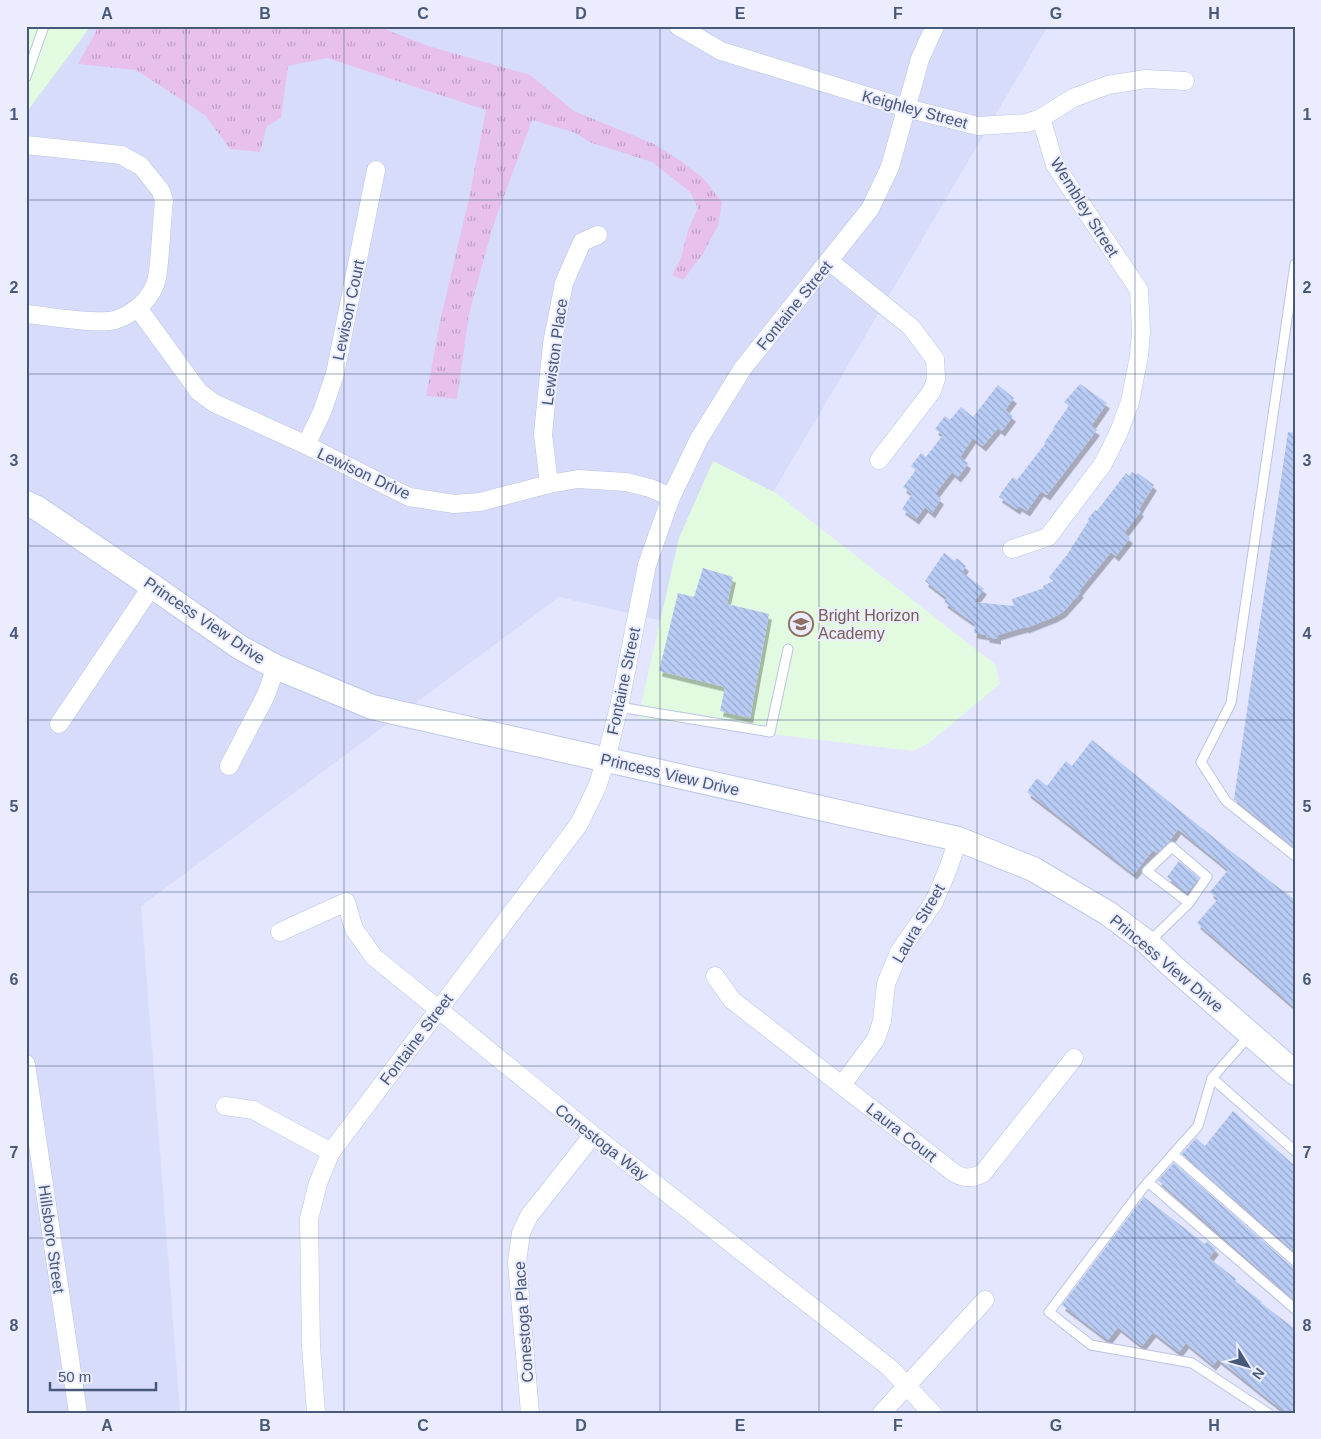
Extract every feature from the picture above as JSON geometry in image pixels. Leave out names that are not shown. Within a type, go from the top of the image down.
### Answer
[{"type":"main road","name":"Princess View Drive","points":[[26,503],[37,508],[241,648],[276,667],[372,707],[958,839],[1033,870],[1109,914],[1148,943],[1295,1073]]},
{"type":"street","name":"Keighley Street","points":[[678,26],[722,51],[906,108],[978,126],[1027,122],[1040,118],[1073,98],[1108,84],[1146,79],[1185,81]]},
{"type":"street","name":"Fontaine Street","points":[[316,1413],[311,1346],[309,1219],[318,1183],[331,1152],[579,824],[596,787],[606,759],[619,707],[647,565],[671,497],[699,438],[743,368],[870,209],[890,167],[920,59],[934,26]]},
{"type":"street","name":"Wembley Street","points":[[1012,549],[1048,537],[1103,464],[1118,434],[1130,402],[1141,332],[1139,290],[1055,165],[1040,118]]},
{"type":"street","points":[[26,145],[121,156],[141,166],[161,191],[164,201],[156,279],[149,295],[138,308],[114,320],[105,321],[26,314]]},
{"type":"street","name":"Lewison Court","points":[[306,445],[322,412],[335,374],[376,170]]},
{"type":"street","name":"Lewiston Place","points":[[549,484],[543,434],[552,344],[564,283],[582,242],[598,235]]},
{"type":"street","points":[[829,261],[911,327],[936,359],[936,379],[932,391],[879,460]]},
{"type":"street","name":"Lewison Drive","points":[[138,308],[199,392],[214,403],[306,445],[409,497],[454,504],[480,502],[549,484],[578,479],[626,482],[650,488],[671,497]]},
{"type":"street","points":[[59,724],[152,586]]},
{"type":"street","points":[[229,766],[266,695],[276,667]]},
{"type":"street","name":"Laura Street","points":[[842,1085],[876,1039],[882,1021],[886,984],[899,952],[934,902],[958,839]]},
{"type":"street","name":"Conestoga Way","points":[[280,932],[346,902],[354,929],[374,957],[593,1135],[890,1368],[932,1413]]},
{"type":"street","name":"Laura Court","points":[[715,976],[732,1000],[958,1176],[971,1178],[983,1173],[1074,1058]]},
{"type":"street","name":"Hillsboro Street","points":[[26,1064],[78,1413]]},
{"type":"street","points":[[225,1106],[253,1110],[331,1152]]},
{"type":"street","name":"Conestoga Place","points":[[530,1413],[517,1262],[521,1233],[529,1216],[593,1135]]},
{"type":"street","points":[[882,1413],[985,1300]]},
{"type":"lane","points":[[26,77],[44,26]]},
{"type":"lane","points":[[1295,264],[1231,703],[1201,762],[1226,801],[1295,856]]},
{"type":"lane","points":[[619,707],[770,732],[788,650]]},
{"type":"lane","points":[[1148,943],[1189,902],[1207,877],[1172,847],[1147,871],[1189,902]]},
{"type":"lane","points":[[1250,1034],[1212,1078],[1198,1126],[1148,1182],[1049,1312],[1091,1345],[1192,1362],[1268,1413]]},
{"type":"lane","points":[[1212,1078],[1295,1151]]},
{"type":"lane","points":[[1173,1154],[1295,1261]]},
{"type":"lane","points":[[1148,1182],[1295,1309]]},
{"type":"shaded area","points":[[26,26],[1048,26],[693,628],[559,597],[141,906],[180,1413],[26,1413]]},
{"type":"shaded area","points":[[26,26],[91,26],[26,113]]},
{"type":"shaded area","name":"Bright Horizon Academy","points":[[713,461],[774,492],[996,665],[1000,684],[929,743],[913,751],[638,718],[679,538]]},
{"type":"green space","points":[[99,26],[377,26],[428,46],[530,75],[574,111],[654,144],[681,161],[704,179],[722,202],[718,226],[703,254],[683,280],[672,275],[681,258],[688,230],[698,208],[690,192],[652,162],[592,143],[573,132],[532,120],[493,226],[469,314],[457,399],[426,396],[486,110],[327,58],[288,66],[281,118],[267,126],[260,152],[230,149],[205,115],[136,70],[78,64]]},
{"type":"building","points":[[1080,384],[1107,403],[1091,426],[1097,430],[1047,495],[1041,491],[1027,511],[1019,506],[1017,509],[999,497],[1001,493],[1013,477],[1017,480],[1045,444],[1053,428],[1069,406],[1064,402]]},
{"type":"building","points":[[998,385],[1014,398],[1005,410],[1013,416],[1002,431],[998,428],[983,446],[973,438],[960,457],[968,463],[966,467],[958,477],[952,472],[935,494],[941,499],[932,513],[925,507],[916,519],[902,509],[912,494],[903,487],[916,470],[911,466],[921,453],[926,457],[943,435],[935,429],[945,416],[950,420],[961,407],[973,417]]},
{"type":"building","points":[[1288,432],[1295,433],[1295,848],[1234,799]]},
{"type":"building","points":[[1132,472],[1136,475],[1138,473],[1154,485],[1139,509],[1141,511],[1124,533],[1130,538],[1116,556],[1111,552],[1079,591],[1081,592],[1063,612],[1054,617],[1026,628],[998,635],[998,639],[986,637],[987,635],[974,633],[975,624],[944,602],[947,598],[925,581],[944,553],[955,561],[957,558],[966,566],[962,572],[984,589],[974,602],[1014,606],[1012,599],[1044,588],[1043,586],[1053,581],[1049,577],[1067,555],[1088,519],[1095,510],[1097,511],[1126,473],[1129,476]]},
{"type":"building","points":[[703,568],[733,577],[727,604],[769,614],[750,718],[720,711],[725,687],[659,671],[678,593],[694,597]]},
{"type":"building","points":[[1092,740],[1295,900],[1295,1008],[1197,923],[1218,899],[1210,892],[1228,870],[1219,862],[1178,829],[1169,842],[1157,853],[1153,850],[1134,874],[1027,792],[1037,778],[1047,786],[1066,761],[1072,766]]},
{"type":"building","points":[[1179,861],[1199,878],[1187,893],[1167,877]]},
{"type":"building","points":[[1233,1111],[1295,1166],[1295,1252],[1182,1154],[1196,1138],[1205,1146]]},
{"type":"building","points":[[1174,1163],[1291,1266],[1295,1267],[1295,1301],[1158,1180]]},
{"type":"building","points":[[1144,1197],[1205,1244],[1207,1241],[1216,1249],[1209,1258],[1236,1279],[1235,1281],[1261,1303],[1295,1329],[1295,1413],[1286,1413],[1218,1359],[1213,1365],[1186,1343],[1179,1352],[1153,1332],[1142,1346],[1118,1327],[1108,1340],[1062,1305]]},
{"type":"place","name":"Bright Horizon Academy","points":[[801,624]]}]
